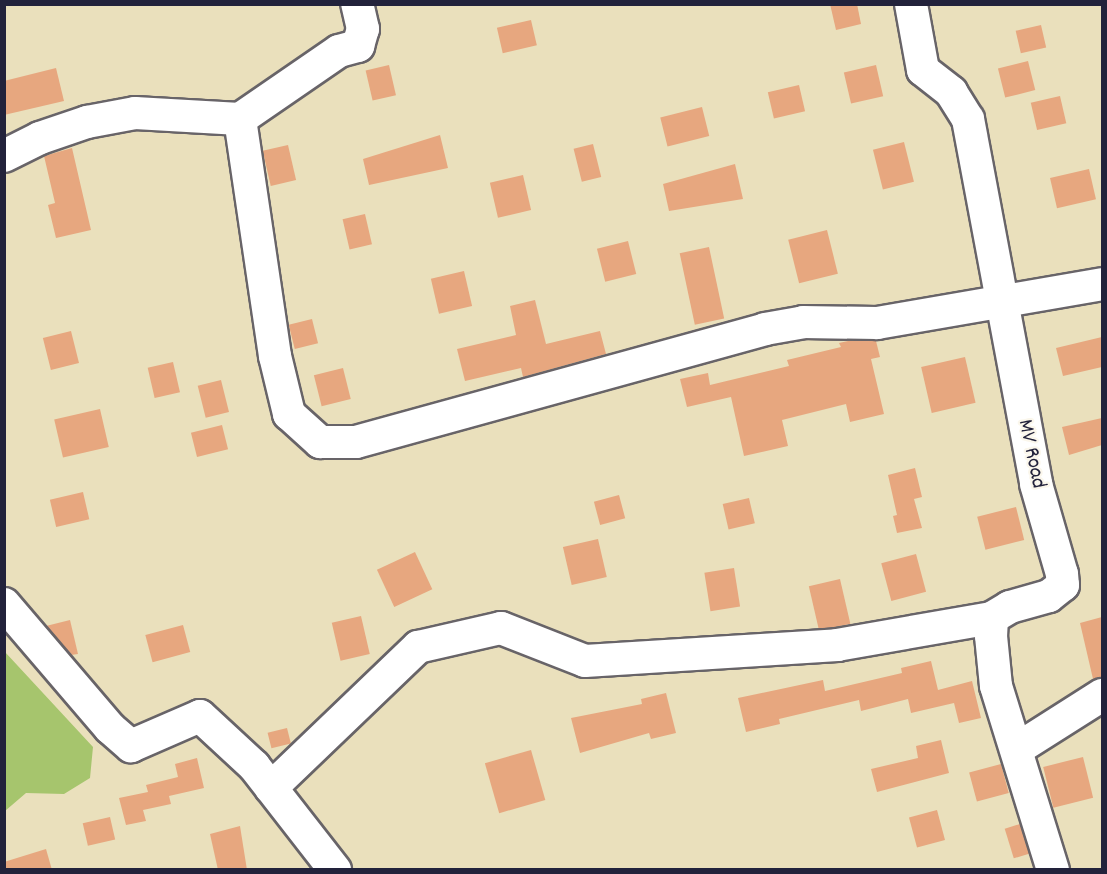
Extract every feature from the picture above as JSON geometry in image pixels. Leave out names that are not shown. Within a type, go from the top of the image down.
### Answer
[{"type":"street","points":[[4,156],[40,138],[87,122],[135,113],[240,119],[339,51],[358,46],[363,29],[357,4]]},
{"type":"street","name":"MV Road","points":[[911,4],[923,70],[951,92],[968,119],[1000,304],[1036,484],[1063,585],[1049,596],[1010,607],[992,618]]},
{"type":"street","points":[[240,119],[275,356],[289,414],[320,442],[356,442],[765,329],[803,322],[877,322],[1000,304],[1102,284]]},
{"type":"street","points":[[4,604],[110,728],[131,746],[200,716],[254,766],[335,870]]},
{"type":"street","points":[[271,788],[418,647],[501,628],[585,660],[837,645],[992,618],[996,686],[1053,870]]},
{"type":"street","points":[[1017,749],[1102,695]]},
{"type":"green space","points":[[5,652],[93,747],[90,778],[64,794],[26,793],[5,811]]},
{"type":"building","points":[[830,4],[857,4],[861,24],[836,30]]},
{"type":"building","points":[[531,20],[537,45],[503,53],[497,28]]},
{"type":"building","points":[[1041,25],[1046,47],[1021,53],[1016,31]]},
{"type":"building","points":[[1028,61],[1035,90],[1005,98],[998,68]]},
{"type":"building","points":[[389,65],[396,95],[373,101],[366,70]]},
{"type":"building","points":[[876,65],[883,96],[851,104],[844,72]]},
{"type":"building","points":[[56,68],[64,101],[4,115],[4,81]]},
{"type":"building","points":[[799,85],[805,111],[774,119],[768,92]]},
{"type":"building","points":[[1060,96],[1066,123],[1037,130],[1031,103]]},
{"type":"building","points":[[702,107],[709,136],[668,147],[660,117]]},
{"type":"building","points":[[440,135],[448,168],[369,185],[363,159]]},
{"type":"building","points":[[904,142],[914,182],[883,190],[873,150]]},
{"type":"building","points":[[593,144],[601,177],[582,182],[574,149]]},
{"type":"building","points":[[288,145],[296,180],[271,186],[263,151]]},
{"type":"building","points":[[72,148],[91,230],[56,238],[48,205],[55,203],[44,156]]},
{"type":"building","points":[[735,164],[743,199],[669,211],[663,184]]},
{"type":"building","points":[[1089,169],[1096,199],[1057,208],[1050,178]]},
{"type":"building","points":[[523,175],[531,210],[498,218],[490,183]]},
{"type":"building","points":[[365,214],[372,244],[350,249],[343,219]]},
{"type":"building","points":[[827,230],[838,274],[799,283],[788,240]]},
{"type":"building","points":[[628,241],[636,274],[605,282],[597,249]]},
{"type":"building","points":[[709,247],[724,318],[695,325],[680,253]]},
{"type":"building","points":[[464,271],[472,306],[439,314],[431,279]]},
{"type":"building","points":[[535,300],[546,344],[600,331],[606,354],[523,377],[521,368],[465,381],[457,349],[516,335],[510,306]]},
{"type":"building","points":[[312,319],[318,343],[295,349],[289,325]]},
{"type":"building","points":[[71,331],[79,363],[51,370],[43,338]]},
{"type":"building","points":[[1102,337],[1102,367],[1063,376],[1056,348]]},
{"type":"building","points":[[876,341],[880,357],[871,359],[884,414],[850,422],[846,404],[782,420],[788,446],[744,456],[731,397],[687,407],[680,379],[708,373],[710,385],[789,366],[787,360],[841,347],[839,343]]},
{"type":"building","points":[[965,357],[976,403],[932,413],[921,367]]},
{"type":"building","points":[[173,362],[180,392],[155,398],[148,368]]},
{"type":"building","points":[[343,368],[351,399],[322,406],[314,375]]},
{"type":"building","points":[[221,380],[229,412],[206,418],[198,386]]},
{"type":"building","points":[[100,409],[109,447],[63,458],[54,420]]},
{"type":"building","points":[[1102,418],[1102,445],[1069,455],[1062,427]]},
{"type":"building","points":[[222,425],[228,449],[197,457],[191,433]]},
{"type":"building","points":[[915,468],[922,497],[914,499],[922,528],[897,533],[893,516],[897,515],[888,475]]},
{"type":"building","points":[[83,492],[89,519],[56,527],[50,500]]},
{"type":"building","points":[[619,495],[625,518],[600,525],[594,502]]},
{"type":"building","points":[[749,498],[755,523],[729,529],[723,504]]},
{"type":"building","points":[[1016,507],[1024,540],[985,550],[977,517]]},
{"type":"building","points":[[598,539],[607,577],[572,585],[563,547]]},
{"type":"building","points":[[415,552],[432,589],[394,607],[377,570]]},
{"type":"building","points":[[916,554],[926,592],[891,601],[881,563]]},
{"type":"building","points":[[734,568],[740,607],[710,611],[704,573]]},
{"type":"building","points":[[840,579],[850,624],[819,631],[809,586]]},
{"type":"building","points":[[361,616],[370,654],[341,661],[332,623]]},
{"type":"building","points":[[1102,617],[1102,677],[1093,679],[1080,623]]},
{"type":"building","points":[[70,620],[78,654],[71,655],[46,626]]},
{"type":"building","points":[[183,625],[190,652],[153,662],[145,635]]},
{"type":"building","points":[[931,661],[938,690],[972,681],[981,718],[959,723],[954,703],[911,713],[908,699],[861,711],[859,700],[779,719],[780,724],[746,732],[738,698],[823,680],[825,691],[902,673],[901,668]]},
{"type":"building","points":[[666,693],[676,733],[651,739],[649,733],[580,753],[571,718],[642,704],[641,699]]},
{"type":"building","points":[[287,728],[291,744],[271,748],[268,733]]},
{"type":"building","points":[[941,740],[949,773],[877,792],[871,769],[918,758],[916,746]]},
{"type":"building","points":[[531,750],[545,800],[499,813],[485,763]]},
{"type":"building","points":[[1083,757],[1093,798],[1053,808],[1043,767]]},
{"type":"building","points":[[197,758],[204,788],[169,796],[171,804],[143,810],[146,821],[126,825],[119,798],[148,792],[146,785],[178,777],[175,764]]},
{"type":"building","points":[[1001,764],[1009,793],[977,802],[969,773]]},
{"type":"building","points":[[937,810],[945,840],[917,847],[909,818]]},
{"type":"building","points":[[110,817],[115,839],[88,846],[83,823]]},
{"type":"building","points":[[1020,824],[1029,854],[1014,858],[1005,829]]},
{"type":"building","points":[[240,826],[247,870],[218,870],[210,834]]},
{"type":"building","points":[[46,849],[52,870],[4,870],[4,862]]}]
